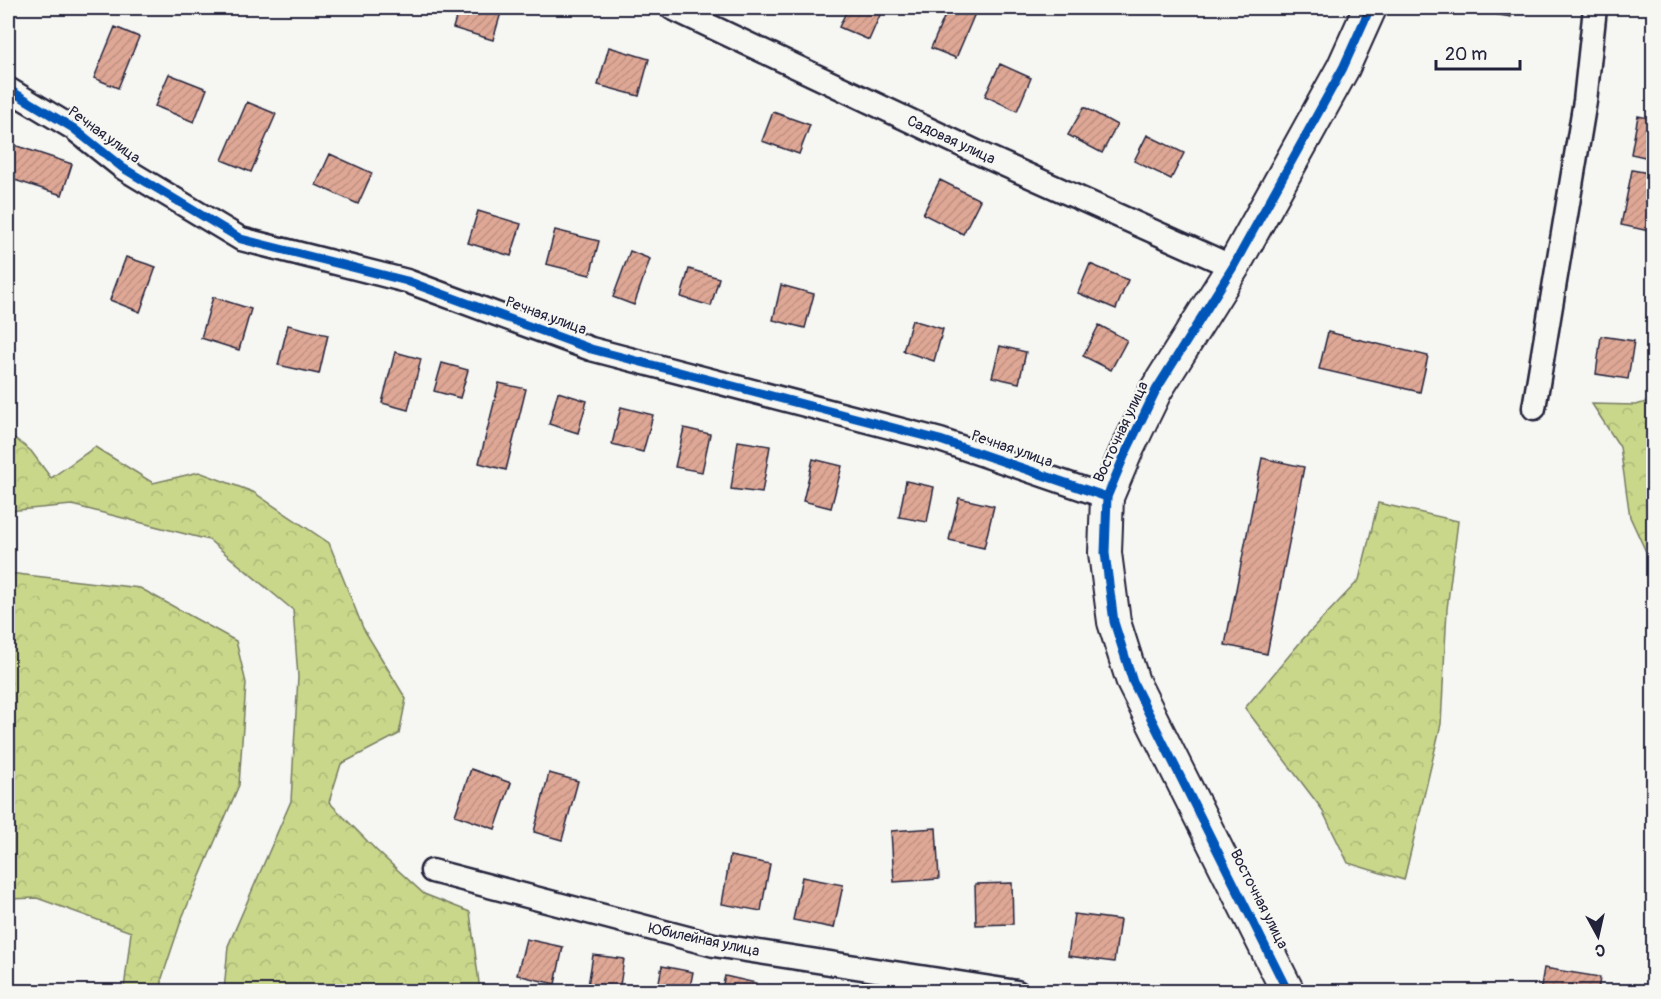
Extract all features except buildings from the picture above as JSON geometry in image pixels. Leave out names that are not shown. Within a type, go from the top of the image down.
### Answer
[{"type":"street","name":"Садовая улица","points":[[672,8],[985,156],[1233,267]]},
{"type":"street","name":"Восточная улица","points":[[1288,992],[1133,682],[1114,622],[1105,553],[1107,497],[1156,390],[1233,267],[1343,68],[1371,8]]},
{"type":"street","points":[[1534,408],[1585,101],[1595,8]]},
{"type":"street","name":"Речная улица","points":[[8,89],[72,128],[123,168],[241,239],[407,280],[591,349],[940,440],[1107,497]]},
{"type":"street","name":"Юбилейная улица","points":[[432,871],[714,945],[1017,992]]},
{"type":"green space","points":[[1654,400],[1653,567],[1630,517],[1620,447],[1592,404],[1636,405]]},
{"type":"green space","points":[[8,433],[31,451],[51,478],[95,447],[153,483],[199,472],[253,492],[329,543],[363,628],[406,699],[399,734],[341,764],[329,802],[424,894],[470,912],[480,991],[224,991],[228,946],[291,801],[298,677],[293,610],[209,540],[72,505],[8,511]]},
{"type":"green space","points":[[1378,503],[1458,521],[1447,609],[1441,724],[1404,880],[1348,863],[1321,808],[1245,708],[1303,639],[1359,580]]},
{"type":"green space","points":[[8,573],[140,588],[236,641],[246,683],[239,785],[182,918],[162,978],[162,991],[121,991],[124,989],[131,932],[37,898],[8,899]]},
{"type":"cycle path","points":[[1288,992],[1133,682],[1114,622],[1105,553],[1107,497],[1156,390],[1233,267],[1343,68],[1370,8]]},
{"type":"cycle path","points":[[8,89],[73,128],[123,168],[241,239],[407,281],[591,349],[940,440],[1107,497]]}]
